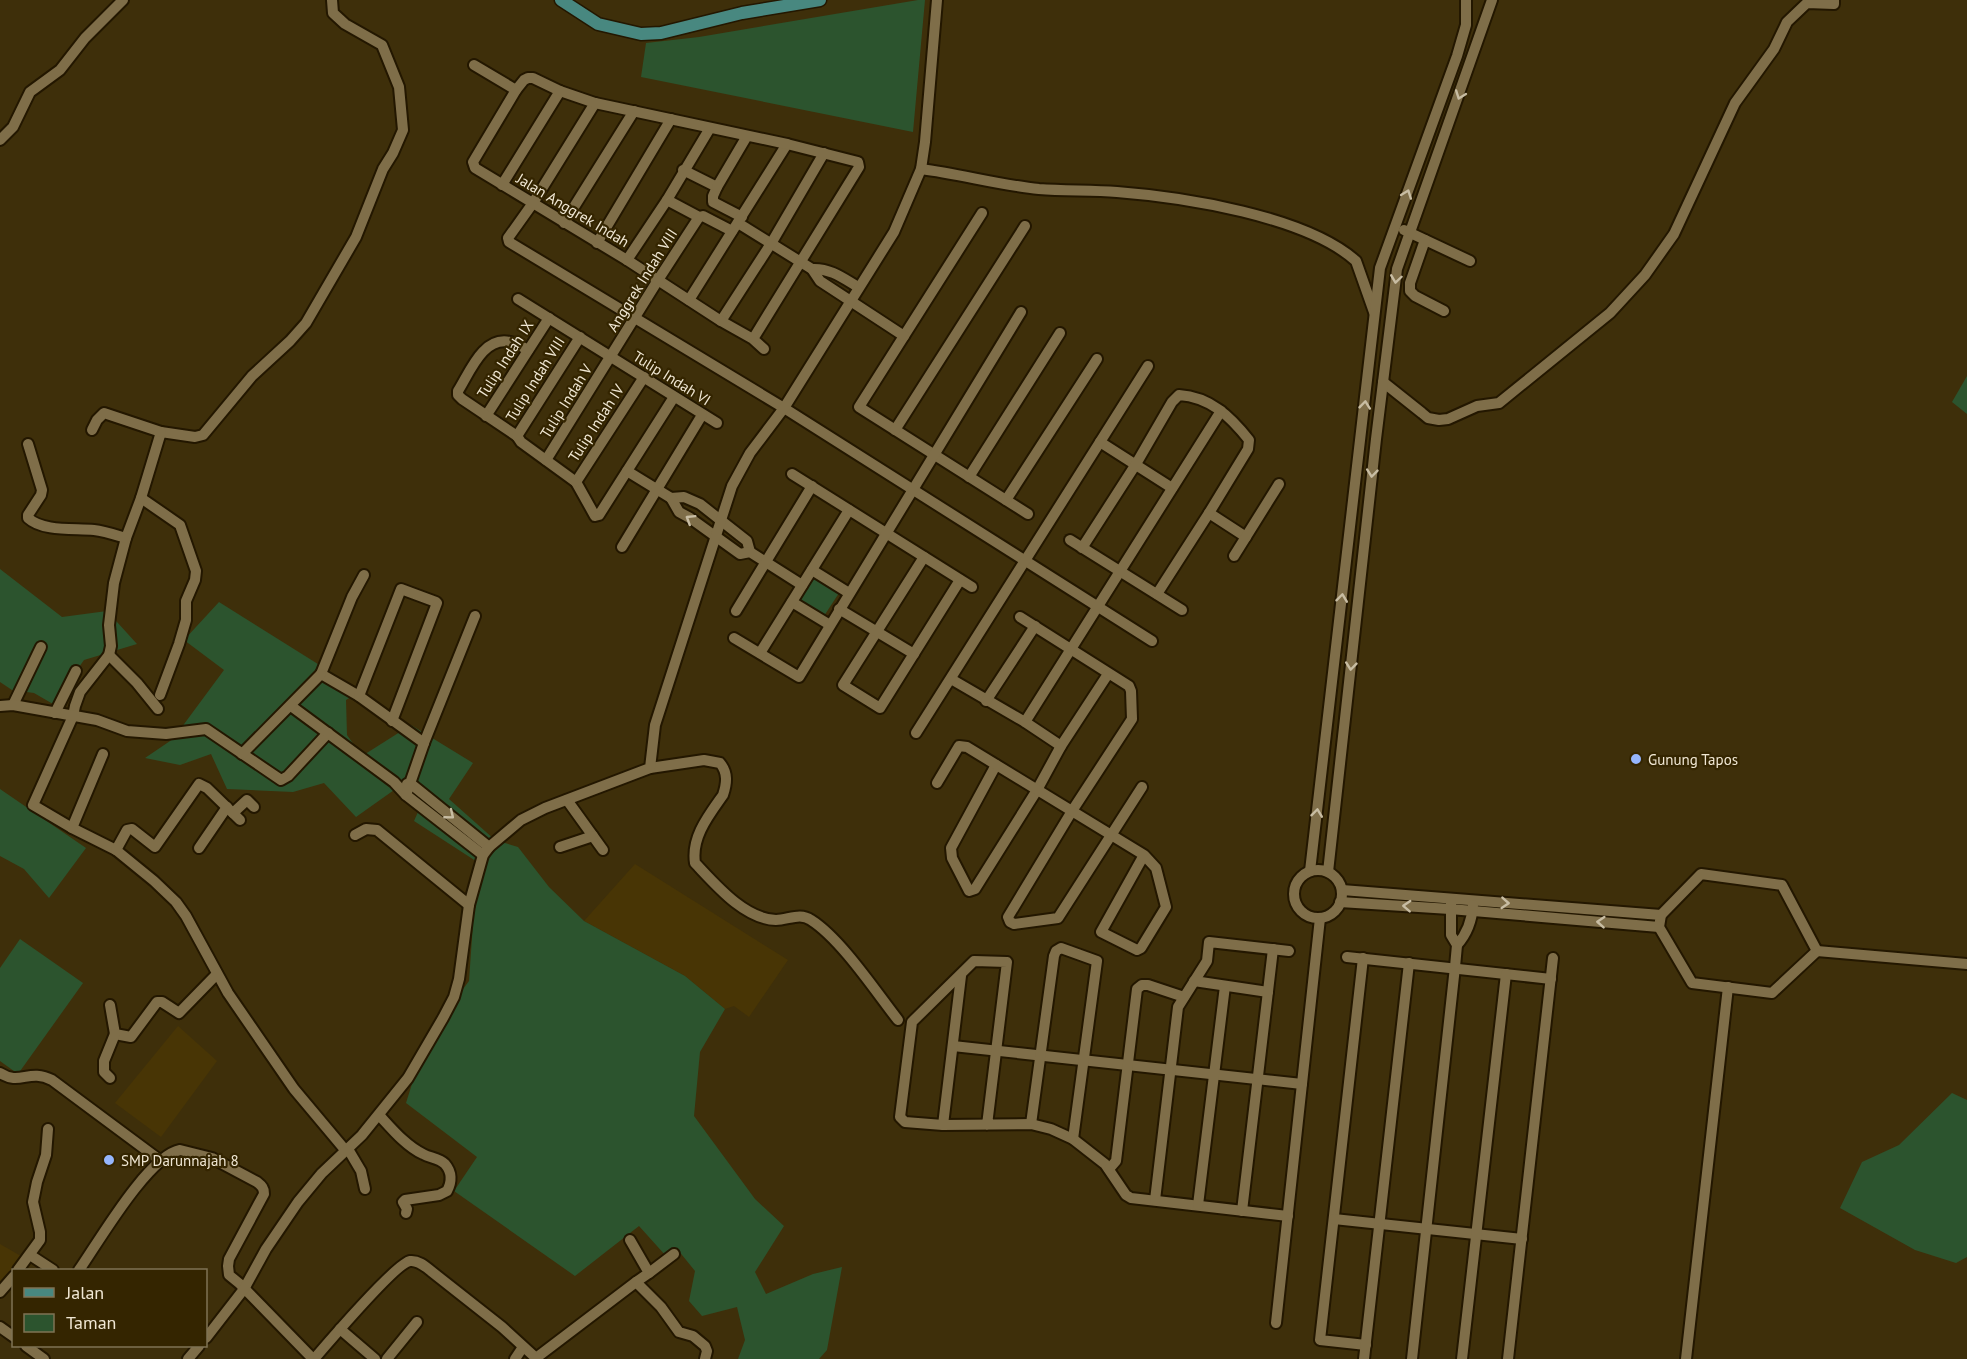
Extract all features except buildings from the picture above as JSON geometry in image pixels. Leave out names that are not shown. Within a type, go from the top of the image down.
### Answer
[{"type":"main road","points":[[561,0],[598,24],[641,34],[661,33],[742,13],[820,0]]},
{"type":"street","points":[[0,140],[13,127],[30,92],[60,70],[85,38],[123,0]]},
{"type":"street","points":[[92,430],[104,413],[161,432],[195,437],[203,435],[252,376],[306,323],[356,237],[383,169],[403,130],[399,87],[381,45],[345,24],[333,14],[332,0]]},
{"type":"street","points":[[650,768],[655,724],[732,486],[750,453],[784,408],[894,232],[922,164],[937,0]]},
{"type":"street","points":[[1310,871],[1380,268],[1457,56],[1466,26],[1466,0]]},
{"type":"street","points":[[1328,872],[1397,269],[1492,0]]},
{"type":"street","points":[[1383,382],[1428,418],[1448,419],[1477,406],[1499,404],[1610,313],[1645,275],[1674,234],[1730,113],[1744,89],[1774,49],[1787,22],[1808,3],[1834,4],[1834,0]]},
{"type":"street","points":[[1457,56],[1472,61]]},
{"type":"street","points":[[474,65],[516,90],[524,80],[530,77],[560,91],[595,103],[854,159],[858,162],[859,167],[753,339]]},
{"type":"street","name":"Jalan Anggrek Indah","points":[[516,90],[474,159],[473,165],[753,339],[764,349]]},
{"type":"street","points":[[502,185],[560,91]]},
{"type":"street","points":[[595,103],[533,203],[508,238],[509,242],[784,408],[1152,641]]},
{"type":"street","points":[[564,223],[634,111]]},
{"type":"street","points":[[597,243],[671,119]]},
{"type":"street","points":[[627,260],[667,200],[710,128]]},
{"type":"street","points":[[747,136],[717,187],[713,202],[738,224],[772,242],[812,269],[820,281],[904,336]]},
{"type":"street","points":[[689,300],[787,144]]},
{"type":"street","points":[[721,321],[772,242],[824,153]]},
{"type":"street","points":[[922,164],[1038,189],[1119,192],[1173,199],[1247,213],[1329,241],[1350,256],[1356,261],[1375,314]]},
{"type":"street","points":[[683,170],[717,187]]},
{"type":"street","points":[[667,200],[699,217],[738,224]]},
{"type":"street","points":[[982,213],[858,407],[1028,514]]},
{"type":"street","name":"Anggrek Indah VIII","points":[[611,358],[699,217]]},
{"type":"street","points":[[895,430],[1025,226]]},
{"type":"street","points":[[1395,226],[1470,261]]},
{"type":"street","points":[[1425,240],[1410,283],[1410,291],[1444,311]]},
{"type":"street","points":[[812,269],[819,268],[832,272],[858,287]]},
{"type":"street","name":"Tulip Indah VI","points":[[518,299],[717,423]]},
{"type":"street","points":[[734,638],[799,676],[1021,312]]},
{"type":"street","name":"Tulip Indah IX","points":[[486,416],[549,318]]},
{"type":"street","points":[[969,477],[1060,333]]},
{"type":"street","name":"Tulip Indah VIII","points":[[577,483],[521,442],[517,436],[580,337]]},
{"type":"street","points":[[517,436],[458,395],[458,391],[484,350],[494,342],[510,342],[528,350]]},
{"type":"street","name":"Tulip Indah V","points":[[546,460],[611,358]]},
{"type":"street","points":[[1006,500],[1097,360]]},
{"type":"street","points":[[916,733],[1148,366]]},
{"type":"street","name":"Tulip Indah IV","points":[[577,483],[644,377]]},
{"type":"street","points":[[1082,548],[1136,464],[1172,402],[1179,395],[1204,399],[1221,411],[1249,440],[1248,449],[1157,594]]},
{"type":"street","points":[[577,483],[593,514],[597,516],[674,397]]},
{"type":"street","points":[[1025,722],[1221,411]]},
{"type":"street","points":[[622,547],[702,415]]},
{"type":"street","points":[[161,432],[126,538],[114,583],[109,626],[111,646],[109,655],[80,692],[73,716],[33,805],[116,850],[176,902],[217,974],[294,1089],[347,1150],[361,1172],[364,1189]]},
{"type":"street","points":[[1361,440],[1376,440]]},
{"type":"street","points":[[1100,442],[1172,488]]},
{"type":"street","points":[[28,444],[42,490],[28,518],[49,526],[73,530],[94,530],[126,538]]},
{"type":"street","points":[[627,471],[671,498],[679,512],[740,554],[750,552]]},
{"type":"street","points":[[792,474],[972,587]]},
{"type":"street","points":[[1234,556],[1279,484]]},
{"type":"street","points":[[736,610],[812,486]]},
{"type":"street","points":[[141,498],[180,525],[196,571],[195,580],[186,601],[186,620],[160,695]]},
{"type":"street","points":[[671,498],[690,498],[747,541],[750,552],[802,585]]},
{"type":"street","points":[[760,653],[849,510]]},
{"type":"street","points":[[1209,513],[1246,537]]},
{"type":"street","points":[[1070,540],[1182,610]]},
{"type":"street","points":[[924,557],[843,685],[880,708],[960,580]]},
{"type":"street","points":[[812,570],[849,593]]},
{"type":"street","points":[[242,754],[321,674],[352,597],[364,576]]},
{"type":"street","points":[[359,696],[401,588],[436,602],[392,721]]},
{"type":"street","points":[[792,602],[830,625]]},
{"type":"street","points":[[839,609],[914,654]]},
{"type":"street","points":[[406,795],[424,743],[475,616]]},
{"type":"street","points":[[1020,617],[1131,688],[1132,719],[1072,811],[1008,917],[1010,922],[1014,924],[1059,918],[1142,787]]},
{"type":"street","points":[[986,701],[1035,626]]},
{"type":"street","points":[[13,705],[41,646]]},
{"type":"street","points":[[109,655],[137,683],[158,709]]},
{"type":"street","points":[[55,713],[76,671]]},
{"type":"street","points":[[321,674],[359,696],[424,743]]},
{"type":"street","points":[[996,765],[951,848],[952,858],[969,891],[975,889],[1037,790],[1061,746],[1108,674]]},
{"type":"street","points":[[951,679],[1061,746]]},
{"type":"street","points":[[0,706],[13,705],[97,720],[127,731],[166,734],[206,729],[281,780],[288,776],[328,733]]},
{"type":"street","points":[[291,705],[394,782],[406,795],[486,851]]},
{"type":"street","points":[[936,783],[959,746],[967,747],[1144,855],[1156,868],[1166,907],[1141,948],[1137,950],[1101,932],[1144,855]]},
{"type":"street","points":[[72,828],[103,754]]},
{"type":"street","points":[[207,1337],[244,1289],[266,1249],[298,1202],[322,1173],[379,1115],[408,1077],[454,997],[470,905],[486,851],[521,820],[545,808],[650,768],[704,760],[720,763],[725,770],[725,788],[697,838],[694,848],[695,862],[735,903],[756,915],[777,920],[802,916],[813,921],[842,948],[898,1020]]},
{"type":"street","points":[[394,782],[411,784],[486,851]]},
{"type":"street","points":[[116,850],[127,830],[132,829],[155,847],[199,784],[207,788],[233,813]]},
{"type":"street","points":[[199,848],[247,800],[254,807]]},
{"type":"street","points":[[567,800],[603,850]]},
{"type":"street","points":[[355,835],[366,829],[377,831],[470,905]]},
{"type":"street","points":[[560,847],[593,836]]},
{"type":"street","points":[[1310,871],[1328,872],[1339,883],[1342,890],[1340,902],[1335,910],[1320,918],[1302,911],[1296,903],[1294,894],[1296,884],[1310,871]]},
{"type":"street","points":[[1816,951],[1782,885],[1701,874],[1661,915],[1659,927],[1692,983],[1772,993],[1816,951],[1967,964]]},
{"type":"street","points":[[1342,890],[1451,904],[1472,912],[1659,927]]},
{"type":"street","points":[[1340,902],[1451,904],[1473,900],[1661,915]]},
{"type":"street","points":[[1412,1359],[1457,945],[1464,937],[1472,912],[1473,900]]},
{"type":"street","points":[[1451,904],[1451,935],[1457,945]]},
{"type":"street","points":[[1276,1323],[1320,918]]},
{"type":"street","points":[[1155,1200],[1178,1007],[1207,961],[1209,942],[1289,951]]},
{"type":"street","points":[[1031,1124],[1054,956],[1061,948],[1097,961],[1073,1139]]},
{"type":"street","points":[[1242,1210],[1273,949]]},
{"type":"street","points":[[1347,957],[1551,979]]},
{"type":"street","points":[[1363,958],[1320,1340],[1366,1345]]},
{"type":"street","points":[[1508,1359],[1553,958]]},
{"type":"street","points":[[987,1125],[1007,962],[974,961],[912,1022],[900,1117],[905,1122],[943,1125],[987,1125],[1031,1124],[1051,1129],[1073,1139],[1105,1164],[1126,1196],[1131,1198],[1288,1216]]},
{"type":"street","points":[[1364,1359],[1409,963]]},
{"type":"street","points":[[115,1034],[134,1036],[159,1001],[179,1013],[217,974]]},
{"type":"street","points":[[1462,1359],[1506,974]]},
{"type":"street","points":[[943,1125],[961,976]]},
{"type":"street","points":[[1194,981],[1268,992]]},
{"type":"street","points":[[1109,1169],[1116,1161],[1137,989],[1142,985],[1148,985],[1184,997]]},
{"type":"street","points":[[1198,1205],[1225,986]]},
{"type":"street","points":[[1686,1359],[1728,987]]},
{"type":"street","points":[[110,1005],[115,1034],[104,1061],[104,1072],[110,1078]]},
{"type":"street","points":[[953,1046],[1302,1084]]},
{"type":"street","points":[[0,1073],[8,1078],[19,1079],[30,1074],[42,1075],[161,1161]]},
{"type":"street","points":[[379,1115],[410,1145],[422,1154],[441,1161],[450,1173],[451,1184],[447,1191],[439,1195],[405,1200],[403,1202],[407,1209],[406,1213]]},
{"type":"street","points":[[19,1269],[39,1243],[40,1236],[33,1202],[36,1182],[46,1155],[48,1130]]},
{"type":"street","points":[[80,1269],[134,1189],[161,1161],[174,1151],[180,1150],[212,1158],[262,1186],[264,1194],[229,1259],[229,1275],[313,1359],[390,1276],[405,1263],[411,1261],[421,1263],[502,1327],[536,1358],[674,1254]]},
{"type":"street","points":[[1334,1219],[1522,1239]]},
{"type":"street","points":[[630,1240],[648,1273]]},
{"type":"street","points":[[30,1255],[51,1269]]},
{"type":"street","points":[[0,1292],[12,1278]]},
{"type":"street","points":[[636,1282],[662,1307],[679,1332],[693,1336],[705,1346],[707,1351],[705,1359]]},
{"type":"street","points":[[387,1359],[417,1322]]},
{"type":"street","points":[[340,1329],[375,1359]]},
{"type":"street","points":[[27,1347],[44,1359]]},
{"type":"street","points":[[188,1359],[198,1347]]},
{"type":"street","points":[[515,1359],[523,1347]]},
{"type":"shaded area","points":[[635,864],[788,960],[749,1017],[734,1006],[725,1009],[685,976],[584,921]]},
{"type":"shaded area","points":[[178,1026],[217,1061],[161,1137],[115,1103]]},
{"type":"shaded area","points":[[0,1244],[33,1263],[27,1269],[12,1269],[12,1286],[0,1300]]},
{"type":"green space","points":[[925,0],[913,132],[641,77],[646,43],[699,37]]},
{"type":"green space","points":[[1967,376],[1967,414],[1952,402]]},
{"type":"green space","points":[[0,569],[62,617],[107,611],[137,644],[84,660],[53,704],[34,693],[12,690],[0,682]]},
{"type":"green space","points":[[813,578],[839,593],[824,616],[799,601]]},
{"type":"green space","points":[[219,602],[361,691],[346,700],[347,735],[362,756],[411,725],[473,763],[449,799],[495,840],[518,847],[549,887],[584,921],[685,976],[725,1009],[700,1052],[694,1116],[755,1199],[784,1226],[755,1272],[766,1294],[813,1274],[842,1267],[827,1350],[819,1359],[738,1359],[745,1340],[737,1307],[702,1316],[689,1301],[695,1271],[678,1250],[666,1256],[639,1226],[575,1276],[454,1191],[477,1157],[406,1103],[426,1039],[469,981],[475,894],[485,867],[414,821],[426,794],[411,778],[356,817],[324,783],[293,792],[227,789],[211,754],[180,765],[145,758],[173,739],[224,670],[184,640]]},
{"type":"green space","points":[[0,789],[86,848],[49,898],[24,869],[0,856]]},
{"type":"green space","points":[[20,939],[83,983],[18,1074],[0,1061],[0,968]]},
{"type":"green space","points":[[1952,1093],[1967,1100],[1967,1257],[1956,1263],[1915,1250],[1840,1208],[1862,1162],[1899,1145]]},
{"type":"place","name":"Gunung Tapos","points":[[1636,759]]},
{"type":"place","name":"SMP Darunnajah 8","points":[[109,1160]]}]
